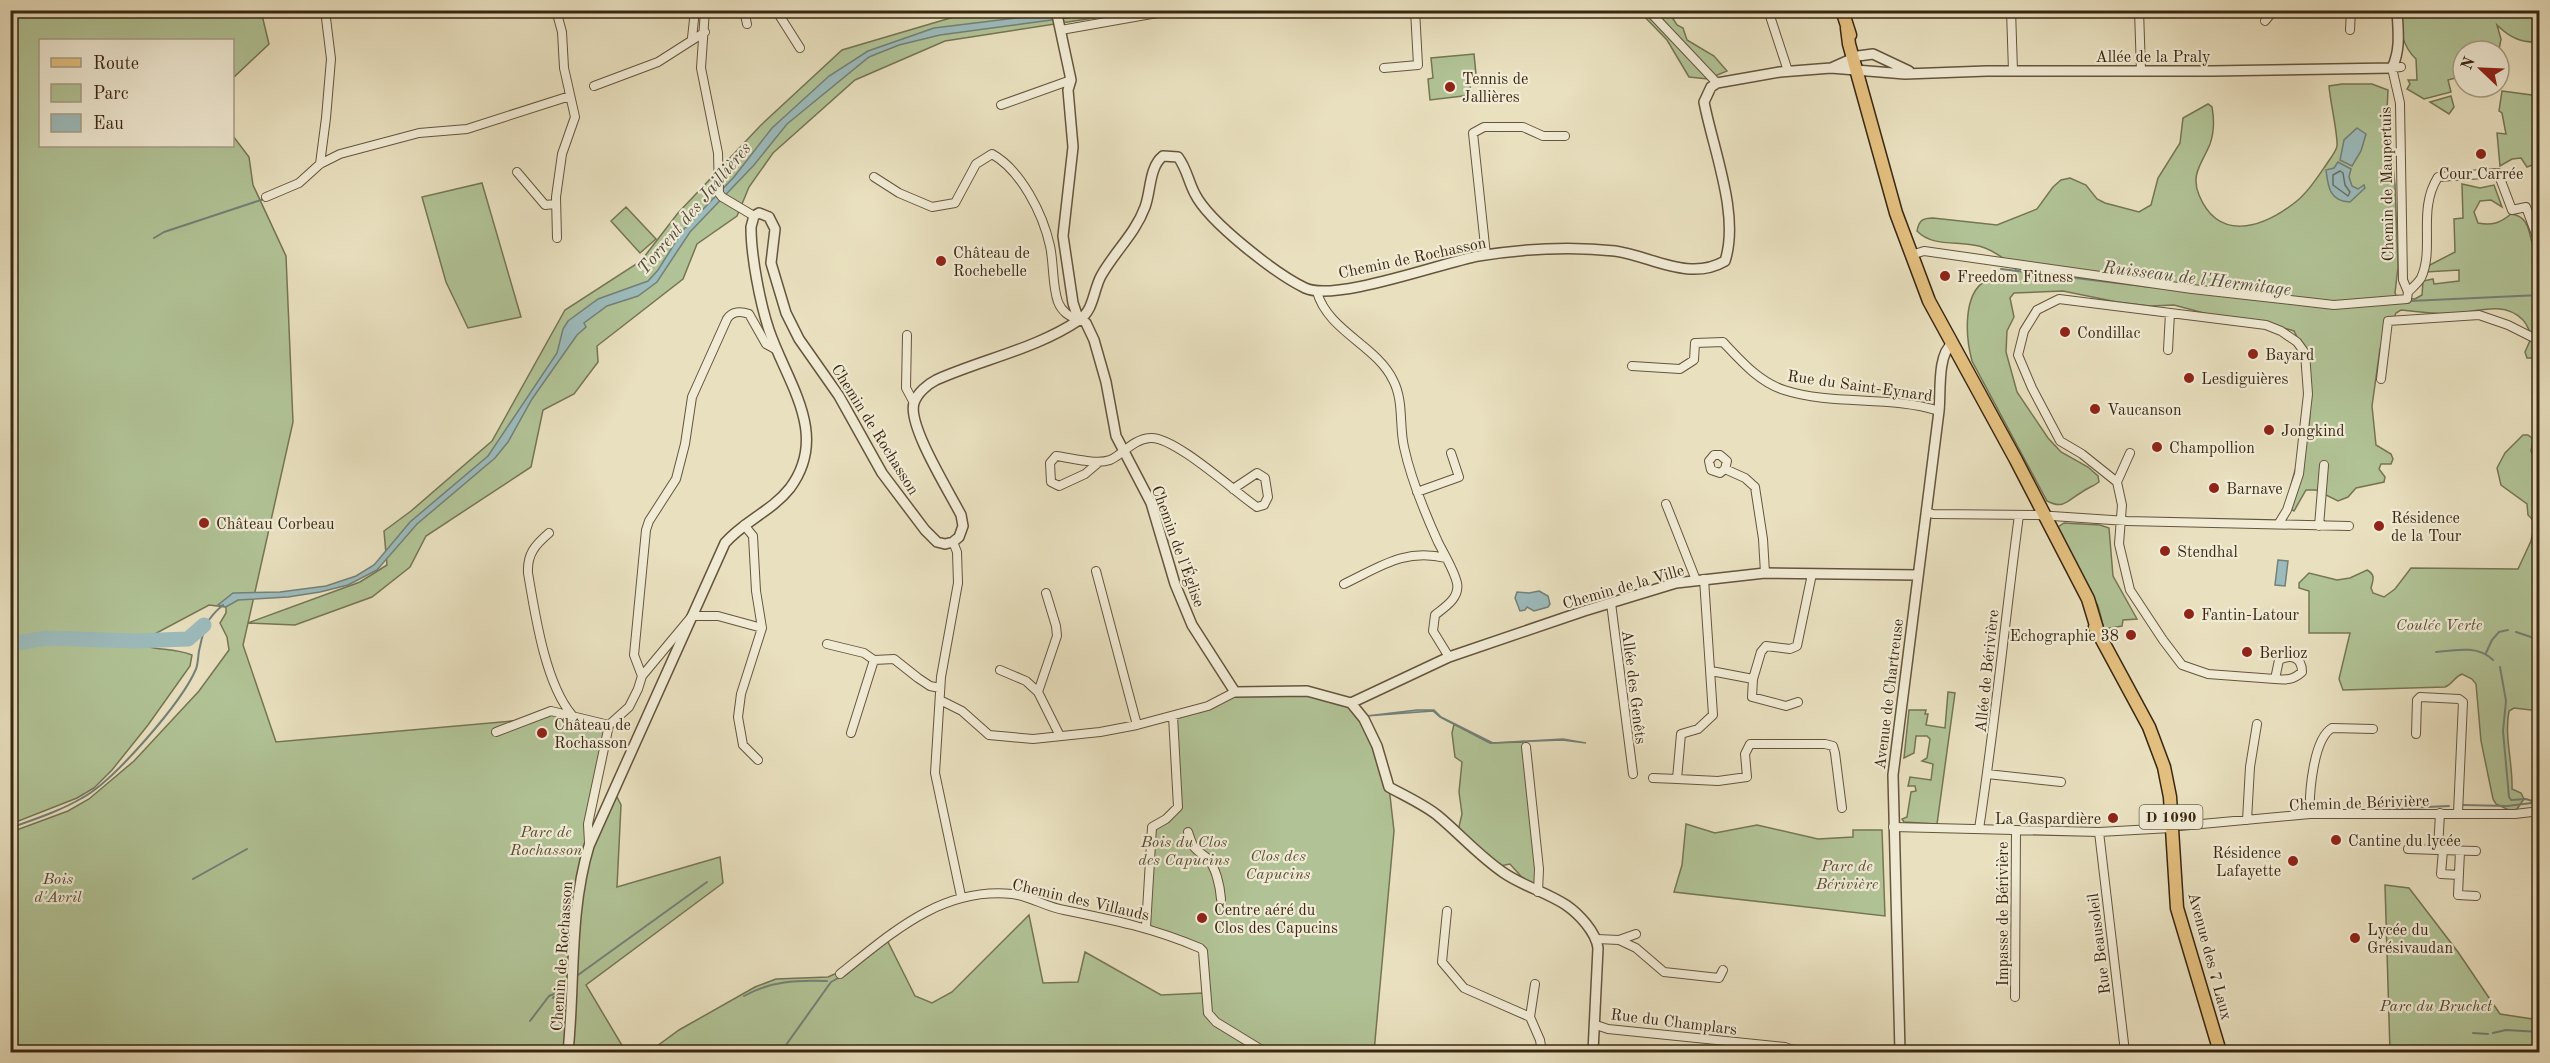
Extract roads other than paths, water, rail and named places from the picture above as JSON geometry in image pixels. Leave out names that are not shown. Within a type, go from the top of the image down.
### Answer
[{"type":"main road","name":"D 1090","points":[[1842,10],[1896,213],[1929,301],[2008,449],[2011,462],[2041,515]]},
{"type":"main road","name":"Avenue des 7 Laux","points":[[2041,515],[2092,623],[2149,727],[2164,767],[2176,827],[2177,908],[2220,1053]]},
{"type":"street","points":[[320,164],[331,59],[326,10]]},
{"type":"street","points":[[556,10],[562,33],[564,68],[575,117],[562,154],[556,204],[557,238]]},
{"type":"street","points":[[692,38],[695,10]]},
{"type":"street","points":[[705,10],[701,68],[718,153],[718,193],[754,216]]},
{"type":"street","points":[[747,10],[745,15],[747,24]]},
{"type":"street","points":[[776,10],[800,48]]},
{"type":"street","name":"Chemin de l'Église","points":[[1056,10],[1071,80],[1068,90],[1073,147],[1063,237],[1073,303],[1077,315],[1090,330],[1094,340],[1106,382],[1116,436],[1151,503],[1175,584],[1192,625],[1235,692]]},
{"type":"street","points":[[1061,28],[1174,10]]},
{"type":"street","points":[[1384,68],[1418,65],[1415,10]]},
{"type":"street","points":[[1648,10],[1717,83],[1788,71],[1832,68],[1857,63]]},
{"type":"street","points":[[1768,10],[1788,71]]},
{"type":"street","points":[[2011,10],[2013,71]]},
{"type":"street","points":[[2139,10],[2141,71]]},
{"type":"street","points":[[2350,30],[2351,10]]},
{"type":"street","name":"Chemin de Maupertuis","points":[[2397,10],[2399,41],[2396,67],[2400,103],[2403,280],[2408,296]]},
{"type":"street","points":[[2265,21],[2272,11]]},
{"type":"street","points":[[594,86],[658,62],[692,38],[705,32]]},
{"type":"street","name":"Allée de la Praly","points":[[1857,63],[1873,54],[1914,73]]},
{"type":"street","points":[[1883,71],[1887,64],[1885,60]]},
{"type":"street","name":"Allée de la Praly","points":[[1857,63],[1895,74],[2396,67]]},
{"type":"street","points":[[1001,105],[1071,80]]},
{"type":"street","name":"Chemin de Rochasson","points":[[1317,292],[1361,287],[1486,255],[1577,249],[1607,251],[1691,269],[1714,267],[1725,261],[1729,248],[1725,193],[1704,102],[1711,87],[1717,83]]},
{"type":"street","points":[[266,196],[299,183],[320,164],[340,154],[419,133],[467,129],[570,96]]},
{"type":"street","points":[[1486,255],[1473,133],[1484,128],[1523,127],[1544,136],[1565,136]]},
{"type":"street","points":[[874,177],[899,193],[932,207],[955,203],[976,164],[992,154],[1005,161],[1043,220],[1050,247],[1058,302],[1064,313],[1080,319]]},
{"type":"street","points":[[914,403],[922,390],[935,381],[1032,344],[1080,319],[1088,311],[1101,276],[1134,232],[1146,206],[1158,160],[1170,155],[1178,157],[1185,166],[1195,194],[1233,236],[1276,270],[1305,288],[1317,292],[1319,300],[1336,324],[1360,343],[1393,378],[1399,395],[1404,447],[1417,492],[1458,585],[1453,602],[1435,615],[1433,631],[1449,657]]},
{"type":"street","points":[[517,172],[545,205],[556,204]]},
{"type":"street","points":[[1911,255],[1924,251],[1959,258],[2192,289],[2334,304],[2408,296],[2421,279],[2425,258],[2426,216],[2431,187],[2438,177],[2498,173],[2512,210],[2526,207],[2540,245]]},
{"type":"street","name":"Chemin de Rochasson","points":[[568,1053],[577,915],[589,846],[725,543],[744,525],[775,505],[791,486],[801,467],[808,443],[807,424],[760,301],[751,237],[754,216],[759,213],[765,214],[773,223],[775,229],[771,263],[786,313],[799,339],[839,396],[871,456],[925,530],[937,542],[945,544],[953,542],[959,537],[963,526],[961,515],[921,437],[914,412],[914,403]]},
{"type":"street","points":[[2117,482],[2082,454],[2060,441],[2032,388],[2018,355],[2024,331],[2037,310],[2059,299],[2266,325],[2281,331],[2297,342],[2305,353],[2308,394],[2300,474],[2287,510],[2278,523]]},
{"type":"street","points":[[642,676],[634,655],[646,530],[649,521],[676,479],[685,444],[692,397],[704,367],[730,315],[738,312],[745,313],[752,318],[766,345],[777,350]]},
{"type":"street","points":[[2168,350],[2170,313]]},
{"type":"street","points":[[2381,379],[2388,321],[2479,315],[2508,325],[2540,341]]},
{"type":"street","points":[[907,335],[906,388],[914,403]]},
{"type":"street","name":"Rue du Saint-Eynard","points":[[1632,366],[1680,369],[1694,360],[1695,343],[1723,342],[1748,369],[1784,390],[1836,399],[1904,403],[1939,411]]},
{"type":"street","name":"Avenue de Chartreuse","points":[[1900,1053],[1893,775],[1939,411],[1942,363],[1945,351],[1952,344]]},
{"type":"street","points":[[1098,463],[1085,474],[1059,486],[1051,482],[1050,463],[1056,456],[1098,463],[1113,459],[1123,450],[1150,438],[1165,441],[1257,507],[1264,505],[1268,497],[1264,478],[1257,473],[1233,489]]},
{"type":"street","points":[[1417,492],[1459,477],[1451,453]]},
{"type":"street","points":[[2130,453],[2117,482],[2122,505],[2119,544],[2130,590],[2182,665],[2208,674],[2275,679]]},
{"type":"street","points":[[2319,526],[2324,465]]},
{"type":"street","points":[[1725,469],[1745,478],[1755,487],[1763,539],[1765,573]]},
{"type":"street","points":[[1666,504],[1700,579],[1711,671],[1713,715],[1698,729],[1681,734],[1677,779]]},
{"type":"street","points":[[1926,512],[1933,514],[2041,515],[2121,521],[2349,526]]},
{"type":"street","name":"Allée de Bérivière","points":[[1979,829],[2019,516]]},
{"type":"street","points":[[744,525],[753,536],[756,591],[762,628],[741,694],[738,717],[743,745],[758,760]]},
{"type":"street","points":[[549,533],[531,551],[528,558],[528,573],[554,682],[561,701],[572,715]]},
{"type":"street","points":[[953,542],[958,562],[957,601],[944,657],[940,688],[935,781],[961,896]]},
{"type":"street","points":[[1344,584],[1395,559],[1418,554],[1446,558]]},
{"type":"street","points":[[1096,571],[1137,725]]},
{"type":"street","name":"Chemin de la Ville","points":[[1351,703],[1449,657],[1676,583],[1765,573],[1918,575]]},
{"type":"street","points":[[1798,702],[1786,705],[1752,697],[1753,679],[1761,652],[1766,646],[1790,649],[1797,646],[1812,574]]},
{"type":"street","points":[[1038,692],[1057,636],[1046,593]]},
{"type":"street","name":"Allée des Genêts","points":[[1611,603],[1633,774]]},
{"type":"street","points":[[496,732],[551,711],[609,724],[616,720],[634,699],[642,676],[692,616],[718,616],[762,628]]},
{"type":"street","points":[[827,644],[864,652],[874,660],[894,659],[930,686],[940,688]]},
{"type":"street","points":[[851,733],[874,660]]},
{"type":"street","points":[[1000,670],[1026,681],[1038,692],[1060,736]]},
{"type":"street","points":[[1711,671],[1753,679]]},
{"type":"street","points":[[940,700],[962,711],[989,735],[1033,739],[1100,732],[1137,725],[1208,706],[1235,692],[1307,691],[1351,703],[1364,719],[1377,746],[1389,787],[1425,807],[1484,859],[1538,892],[1566,905],[1597,939],[1596,1025],[1593,1053]]},
{"type":"street","points":[[2416,734],[2417,700],[2420,697],[2459,699],[2463,702],[2458,813]]},
{"type":"street","points":[[1146,927],[1152,827],[1166,819],[1178,807],[1173,716]]},
{"type":"street","points":[[589,846],[588,824],[609,724]]},
{"type":"street","points":[[2247,820],[2250,767],[2257,724]]},
{"type":"street","points":[[2310,814],[2309,787],[2316,756],[2328,730],[2332,728],[2373,729]]},
{"type":"street","points":[[1653,778],[1718,781],[1747,777],[1744,754],[1750,744],[1825,744],[1833,746],[1835,753],[1842,808]]},
{"type":"street","points":[[1526,747],[1539,869],[1538,892]]},
{"type":"street","points":[[1987,774],[2061,782]]},
{"type":"street","name":"Chemin de Bérivière","points":[[1893,826],[2099,832],[2310,814],[2516,814],[2540,811]]},
{"type":"street","points":[[2440,813],[2441,874],[2459,875]]},
{"type":"street","name":"Impasse de Bérivière","points":[[2015,997],[2016,830]]},
{"type":"street","points":[[1188,832],[1197,853],[1207,858],[1212,865],[1221,898]]},
{"type":"street","name":"Rue Beausoleil","points":[[2099,832],[2125,1053]]},
{"type":"street","points":[[2408,849],[2476,851]]},
{"type":"street","points":[[2460,851],[2458,895],[2476,896]]},
{"type":"street","name":"Chemin des Villauds","points":[[840,974],[900,927],[961,896],[1015,894],[1061,910],[1146,927],[1203,951],[1208,1013],[1216,1022],[1265,1053]]},
{"type":"street","points":[[1447,911],[1442,962],[1464,988],[1530,1017]]},
{"type":"street","points":[[1597,939],[1619,940],[1636,934]]},
{"type":"street","points":[[1619,940],[1643,954],[1664,972],[1719,978],[1723,970]]},
{"type":"street","points":[[1535,984],[1530,1017],[1540,1040],[1542,1053]]},
{"type":"street","name":"Rue du Champlars","points":[[1596,1025],[1608,1029],[1785,1047],[1795,1052],[1807,1050],[1833,1053]]},
{"type":"water","points":[[1072,11],[1119,11],[940,35],[899,45],[869,57],[787,124],[754,165],[690,232],[657,282],[638,296],[607,306],[584,323],[586,327],[577,335],[532,399],[508,442],[495,458],[417,524],[377,570],[348,585],[320,592],[288,597],[238,600],[226,607],[218,605],[233,593],[280,592],[326,586],[356,576],[374,565],[410,522],[488,456],[557,353],[563,329],[568,321],[598,299],[648,281],[658,270],[683,230],[734,177],[772,128],[829,76],[868,51],[934,28]]},
{"type":"water","points":[[2357,128],[2366,134],[2361,151],[2352,166],[2340,160],[2344,140]]},
{"type":"water","points":[[2338,162],[2351,169],[2349,177],[2352,186],[2358,189],[2364,185],[2365,188],[2350,202],[2338,199],[2329,187],[2326,170],[2334,168]]},
{"type":"water","points":[[2278,560],[2288,561],[2285,586],[2275,585]]},
{"type":"water","points":[[1539,591],[1548,596],[1550,604],[1548,607],[1534,611],[1527,607],[1520,611],[1515,598],[1517,592]]},
{"type":"water","points":[[1434,710],[1441,717],[1493,743],[1440,717],[1433,711],[1366,716]]},
{"type":"water","points":[[1563,739],[1586,743],[1562,740],[1501,743]]},
{"type":"waterway","points":[[154,238],[164,232],[264,199]]},
{"type":"waterway","name":"Ruisseau de l'Hermitage","points":[[2001,269],[2150,287]]},
{"type":"waterway","name":"Ruisseau de l'Hermitage","points":[[2410,301],[2540,295]]},
{"type":"waterway","points":[[10,828],[56,811],[96,789],[146,740],[177,701],[188,683],[197,667],[206,625],[212,615],[223,605]]},
{"type":"waterway","points":[[10,644],[47,638],[134,641],[188,639],[204,625]]},
{"type":"waterway","points":[[2486,653],[2499,632],[2508,630]]},
{"type":"waterway","points":[[2516,632],[2540,640]]},
{"type":"waterway","points":[[2436,652],[2473,650],[2493,660]]},
{"type":"waterway","points":[[2500,667],[2506,701],[2503,731],[2509,797],[2511,800],[2526,799],[2535,802]]},
{"type":"waterway","points":[[957,712],[967,720]]},
{"type":"waterway","points":[[2463,805],[2507,806],[2540,802]]},
{"type":"waterway","points":[[2383,809],[2449,806]]},
{"type":"waterway","points":[[2339,810],[2350,810]]},
{"type":"waterway","points":[[193,879],[247,849]]},
{"type":"waterway","points":[[578,975],[707,882]]},
{"type":"waterway","points":[[781,1052],[831,982],[840,977]]},
{"type":"waterway","points":[[744,996],[764,987],[784,982],[827,981]]},
{"type":"waterway","points":[[553,998],[568,982]]},
{"type":"waterway","points":[[530,1021],[549,996],[559,992]]},
{"type":"waterway","points":[[1204,1014],[1214,1025],[1258,1052]]},
{"type":"waterway","points":[[2493,1033],[2506,1030],[2540,1032]]},
{"type":"waterway","points":[[2473,1033],[2488,1034]]},
{"type":"place","name":"Tennis de Jallières","points":[[1450,87]]},
{"type":"place","name":"Cour Carrée","points":[[2481,154]]},
{"type":"place","name":"Château de Rochebelle","points":[[941,261]]},
{"type":"place","name":"Freedom Fitness","points":[[1945,276]]},
{"type":"place","name":"Condillac","points":[[2065,332]]},
{"type":"place","name":"Bayard","points":[[2253,354]]},
{"type":"place","name":"Lesdiguières","points":[[2189,378]]},
{"type":"place","name":"Vaucanson","points":[[2095,409]]},
{"type":"place","name":"Jongkind","points":[[2269,430]]},
{"type":"place","name":"Champollion","points":[[2157,447]]},
{"type":"place","name":"Barnave","points":[[2214,488]]},
{"type":"place","name":"Château Corbeau","points":[[204,523]]},
{"type":"place","name":"Résidence de la Tour","points":[[2379,526]]},
{"type":"place","name":"Stendhal","points":[[2165,551]]},
{"type":"place","name":"Fantin-Latour","points":[[2189,614]]},
{"type":"place","name":"Echographie 38","points":[[2131,635]]},
{"type":"place","name":"Berlioz","points":[[2247,652]]},
{"type":"place","name":"Château de Rochasson","points":[[542,733]]},
{"type":"place","name":"La Gaspardière","points":[[2113,818]]},
{"type":"place","name":"Cantine du lycée","points":[[2336,840]]},
{"type":"place","name":"Résidence Lafayette","points":[[2293,861]]},
{"type":"place","name":"Centre aéré du Clos des Capucins","points":[[1202,918]]},
{"type":"place","name":"Lycée du Grésivaudan","points":[[2355,938]]},
{"type":"water label","name":"Torrent des Jaillières","points":[[694,208]]},
{"type":"park label","name":"Coulée Verte","points":[[2439,624]]},
{"type":"park label","name":"Parc de Rochasson","points":[[546,840]]},
{"type":"park label","name":"Bois du Clos des Capucins","points":[[1184,850]]},
{"type":"park label","name":"Clos des Capucins","points":[[1278,864]]},
{"type":"park label","name":"Parc de Bérivière","points":[[1847,874]]},
{"type":"park label","name":"Bois d'Avril","points":[[58,887]]},
{"type":"park label","name":"Parc du Bruchet","points":[[2436,1005]]}]
